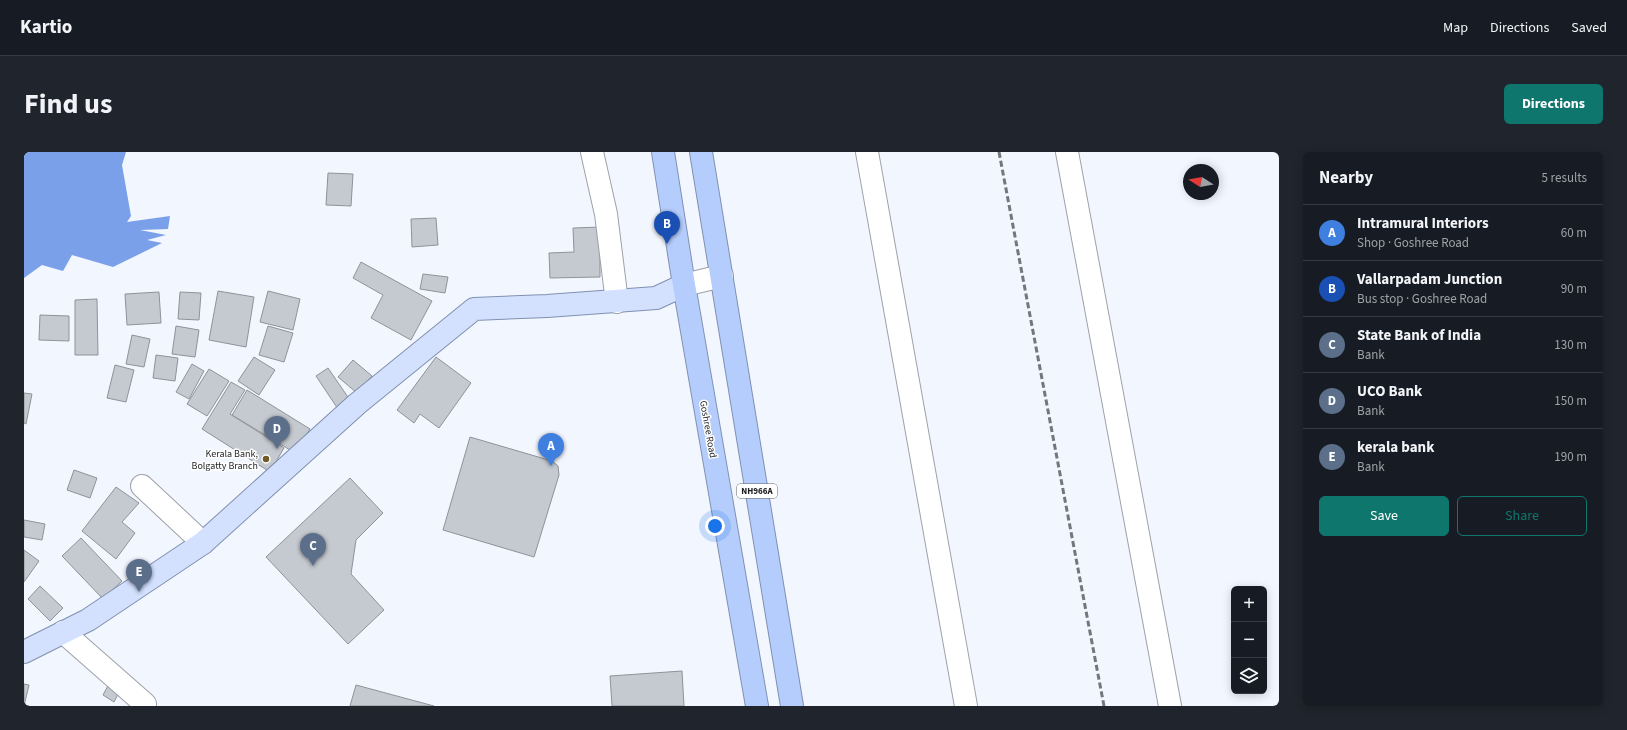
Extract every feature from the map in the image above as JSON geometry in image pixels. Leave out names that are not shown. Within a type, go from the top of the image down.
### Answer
[{"type":"highway","name":"Goshree Road","points":[[663,152],[684,285],[757,706]]},
{"type":"highway","name":"NH966A","points":[[701,152],[792,706]]},
{"type":"main road","points":[[24,652],[88,620],[202,543],[357,404],[474,309],[617,302],[656,298],[684,285]]},
{"type":"street","points":[[592,152],[606,214],[617,302]]},
{"type":"street","points":[[867,152],[966,706]]},
{"type":"street","points":[[1067,152],[1170,706]]},
{"type":"street","points":[[684,285],[722,276]]},
{"type":"street","points":[[142,486],[202,543]]},
{"type":"street","points":[[63,632],[145,704],[144,706]]},
{"type":"water","points":[[24,152],[126,152],[122,165],[131,216],[127,222],[170,216],[168,229],[140,230],[166,235],[147,240],[162,243],[113,267],[72,255],[63,271],[42,265],[24,278]]},
{"type":"building","points":[[328,173],[353,174],[351,206],[326,205]]},
{"type":"building","points":[[436,218],[438,245],[412,247],[411,219]]},
{"type":"building","points":[[600,227],[600,277],[550,278],[549,253],[574,252],[573,228]]},
{"type":"building","points":[[361,262],[432,301],[411,340],[371,318],[383,295],[353,278]]},
{"type":"building","points":[[423,274],[448,277],[445,293],[420,289]]},
{"type":"building","points":[[218,291],[254,297],[246,347],[209,340]]},
{"type":"building","points":[[268,291],[300,299],[293,330],[260,322]]},
{"type":"building","points":[[159,292],[161,323],[127,325],[125,294]]},
{"type":"building","points":[[180,292],[201,293],[199,320],[178,319]]},
{"type":"building","points":[[97,299],[98,355],[75,355],[75,300]]},
{"type":"building","points":[[40,315],[69,316],[69,341],[39,340]]},
{"type":"building","points":[[176,326],[199,330],[195,357],[172,354]]},
{"type":"building","points":[[268,326],[293,333],[284,362],[259,355]]},
{"type":"building","points":[[132,335],[150,339],[144,367],[126,364]]},
{"type":"building","points":[[156,355],[178,358],[175,381],[153,378]]},
{"type":"building","points":[[254,357],[275,370],[259,395],[238,381]]},
{"type":"building","points":[[436,357],[471,383],[439,428],[420,414],[414,423],[397,410]]},
{"type":"building","points":[[353,360],[372,376],[357,393],[338,377]]},
{"type":"building","points":[[192,364],[204,371],[189,399],[176,392]]},
{"type":"building","points":[[115,365],[134,370],[126,402],[107,398]]},
{"type":"building","points":[[328,368],[352,403],[340,412],[316,376]]},
{"type":"building","points":[[209,369],[229,381],[207,416],[187,404]]},
{"type":"building","points":[[231,382],[245,390],[230,414],[284,448],[270,472],[202,429]]},
{"type":"building","points":[[247,390],[310,429],[295,453],[232,415]]},
{"type":"building","points":[[24,393],[32,394],[26,424],[24,423]]},
{"type":"building","points":[[470,437],[552,461],[558,466],[559,475],[534,557],[443,530]]},
{"type":"building","points":[[74,470],[97,478],[90,498],[67,490]]},
{"type":"building","points":[[350,478],[383,513],[356,540],[351,574],[384,610],[348,644],[266,557]]},
{"type":"building","points":[[116,487],[139,503],[122,522],[135,533],[116,559],[82,531]]},
{"type":"building","points":[[24,520],[45,524],[42,540],[24,537]]},
{"type":"building","points":[[81,538],[122,581],[103,599],[62,556]]},
{"type":"building","points":[[24,550],[39,561],[24,582]]},
{"type":"building","points":[[40,586],[63,608],[50,621],[28,599]]},
{"type":"building","points":[[682,671],[684,706],[612,706],[610,676]]},
{"type":"building","points":[[111,680],[122,686],[114,702],[103,695]]},
{"type":"building","points":[[24,684],[29,685],[24,706]]},
{"type":"building","points":[[356,685],[434,706],[350,706]]},
{"type":"railway","points":[[999,152],[1104,706]]},
{"type":"place","name":"Vallarpadam Junction","points":[[667,244]]},
{"type":"place","name":"UCO Bank","points":[[277,449]]},
{"type":"place","name":"Kerala Bank, Bolgatty Branch","points":[[266,459]]},
{"type":"place","name":"Intramural Interiors","points":[[551,466]]},
{"type":"place","name":"State Bank of India","points":[[313,566]]},
{"type":"place","name":"kerala bank","points":[[139,592]]}]
